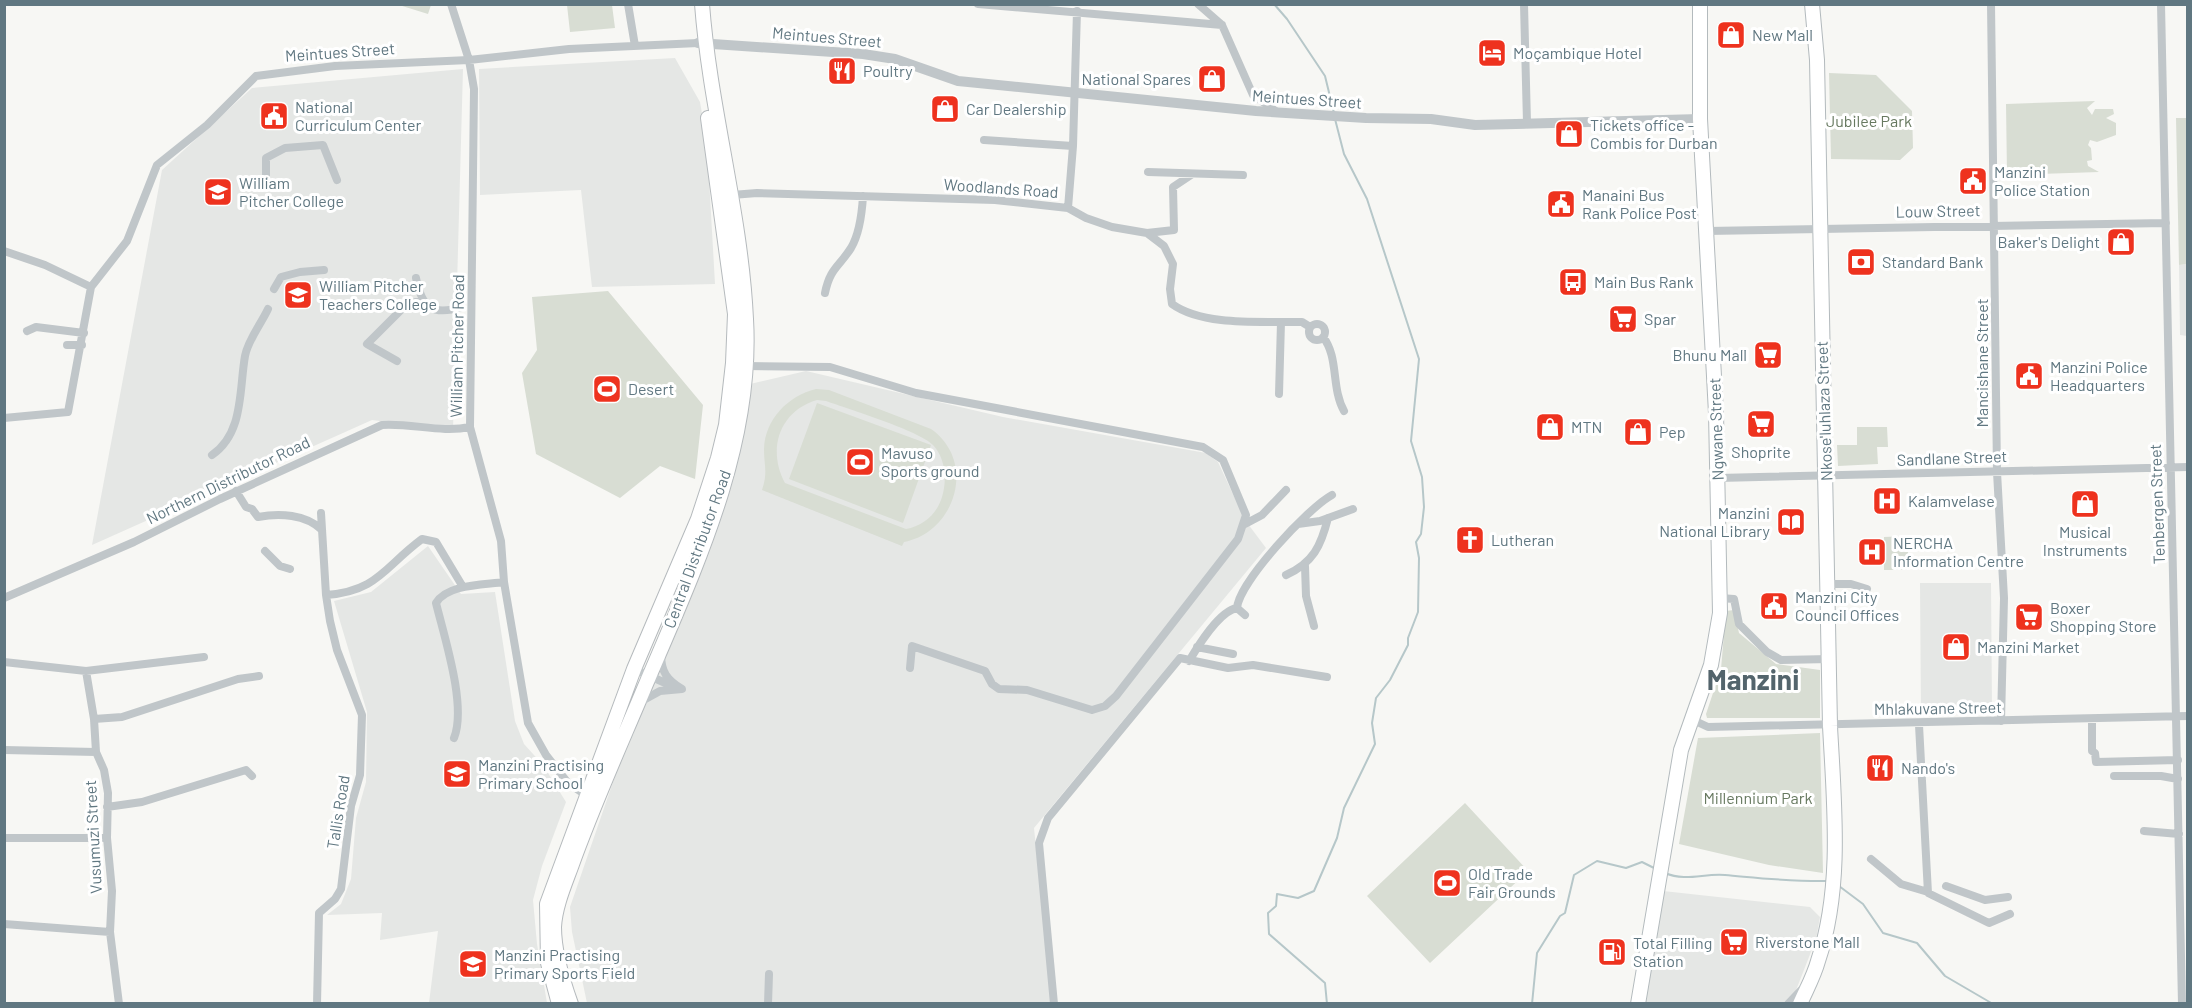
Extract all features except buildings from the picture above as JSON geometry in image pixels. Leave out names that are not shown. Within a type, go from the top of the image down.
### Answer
[{"type":"main road","name":"Central Distributor Road","points":[[571,1004],[559,964],[554,926],[563,889],[634,669],[687,547],[718,458],[739,364],[746,309],[732,195],[695,4]]},
{"type":"main road","name":"Central Distributor Road","points":[[559,1004],[548,963],[548,904],[675,611],[720,496],[738,424],[739,364],[734,294],[702,43],[702,4]]},
{"type":"main road","name":"Ngwane Street","points":[[1638,1004],[1681,750],[1711,665],[1720,613],[1718,478],[1700,119],[1700,4]]},
{"type":"main road","name":"Nkose'luhlaza Street","points":[[1800,1004],[1818,962],[1830,913],[1835,817],[1830,726],[1817,60],[1812,4]]},
{"type":"street","name":"William Pitcher Road","points":[[451,4],[469,60],[474,112],[470,426],[501,541],[504,582],[528,723],[546,755],[564,778],[592,799]]},
{"type":"street","points":[[627,4],[636,46]]},
{"type":"street","points":[[978,4],[1222,25]]},
{"type":"street","points":[[1198,4],[1222,25],[1253,95],[1278,112]]},
{"type":"street","points":[[1524,4],[1527,123]]},
{"type":"street","name":"Mancishane Street","points":[[1991,4],[1996,225],[1997,472],[2004,598],[2001,721]]},
{"type":"street","name":"Tenbergen Street","points":[[2161,4],[2179,834],[2184,962],[2182,1004]]},
{"type":"street","points":[[1068,208],[1073,146],[1077,11]]},
{"type":"street","name":"Meintues Street","points":[[91,287],[127,241],[157,165],[207,124],[256,76],[335,66],[469,60],[570,49],[702,43],[863,54],[895,59],[958,81],[1075,95],[1278,112],[1366,118],[1431,119],[1475,125],[1700,119]]},
{"type":"street","points":[[984,140],[1073,146]]},
{"type":"street","points":[[266,175],[266,158],[274,152],[323,145],[337,180]]},
{"type":"street","points":[[1148,172],[1243,175]]},
{"type":"street","points":[[1147,233],[1174,230],[1173,187],[1191,175]]},
{"type":"street","name":"Woodlands Road","points":[[732,195],[757,193],[995,200],[1068,208],[1086,218],[1112,227],[1147,233]]},
{"type":"street","points":[[825,293],[831,270],[852,246],[860,221],[862,196]]},
{"type":"street","name":"Louw Street","points":[[1707,231],[2166,223]]},
{"type":"street","points":[[1147,233],[1164,246],[1173,264],[1170,289],[1172,304],[1185,313],[1234,321],[1302,322],[1310,327],[1312,338],[1323,337],[1330,346],[1334,384],[1344,411]]},
{"type":"street","points":[[4,251],[45,265],[91,287],[68,412],[4,418]]},
{"type":"street","points":[[274,290],[281,277],[300,272],[324,270]]},
{"type":"street","points":[[416,278],[421,300],[428,306],[447,312],[462,307]]},
{"type":"street","points":[[397,361],[367,344],[405,306],[421,300]]},
{"type":"street","points":[[212,455],[233,433],[242,392],[241,380],[245,354],[268,309]]},
{"type":"street","points":[[1279,394],[1281,322]]},
{"type":"street","points":[[27,331],[36,327],[84,333]]},
{"type":"street","points":[[68,345],[82,345]]},
{"type":"street","points":[[739,364],[830,367],[916,393],[1203,447],[1223,460],[1246,515],[1245,525],[1239,539],[1116,696],[1105,706],[1092,710],[1027,690],[999,689],[992,684],[986,670],[912,646],[910,668]]},
{"type":"street","name":"Northern Distributor Road","points":[[4,598],[134,542],[236,491],[382,425],[401,424],[453,430],[470,426]]},
{"type":"street","name":"Sandlane Street","points":[[1718,478],[2187,467]]},
{"type":"street","points":[[1245,525],[1262,515],[1286,490]]},
{"type":"street","points":[[236,491],[246,507],[258,517],[274,514],[304,518],[322,530]]},
{"type":"street","points":[[1237,608],[1238,598],[1244,588],[1293,528],[1323,500],[1332,495]]},
{"type":"street","points":[[1293,528],[1303,522],[1320,521],[1353,509]]},
{"type":"street","name":"Tallis Road","points":[[317,1004],[319,914],[329,906],[341,889],[351,806],[360,775],[362,715],[337,650],[326,595],[321,513]]},
{"type":"street","points":[[1314,626],[1306,596],[1305,566],[1319,543],[1328,518]]},
{"type":"street","points":[[326,595],[349,593],[367,586],[422,538],[436,542],[463,587]]},
{"type":"street","points":[[265,551],[280,566],[290,569]]},
{"type":"street","points":[[1286,575],[1305,566]]},
{"type":"street","points":[[454,738],[458,729],[455,686],[436,603],[439,597],[463,587],[504,582]]},
{"type":"street","points":[[1829,584],[1851,584],[1867,589]]},
{"type":"street","points":[[1720,598],[1734,599],[1739,624],[1767,652],[1781,660],[1830,659]]},
{"type":"street","points":[[1189,662],[1197,648],[1230,609],[1237,608],[1245,615]]},
{"type":"street","points":[[675,611],[661,655],[661,664],[666,678],[682,690]]},
{"type":"street","points":[[1197,648],[1233,654]]},
{"type":"street","points":[[4,662],[86,671],[204,657]]},
{"type":"street","points":[[1054,1004],[1039,843],[1042,833],[1048,818],[1180,658],[1189,662],[1228,668],[1253,665],[1327,677]]},
{"type":"street","points":[[634,669],[682,690]]},
{"type":"street","name":"Vusumuzi Street","points":[[86,671],[94,718],[96,752],[105,770],[106,838],[112,891],[110,932],[119,1004]]},
{"type":"street","points":[[94,718],[122,717],[223,686],[238,679],[259,676]]},
{"type":"street","points":[[637,703],[651,694],[682,690]]},
{"type":"street","name":"Mhlakuvane Street","points":[[1691,719],[1708,728],[1919,725],[2187,716]]},
{"type":"street","points":[[2092,720],[2092,751],[2095,753],[2096,762],[2178,760]]},
{"type":"street","points":[[1919,725],[1928,892]]},
{"type":"street","points":[[4,750],[96,752]]},
{"type":"street","points":[[107,807],[142,802],[246,770],[252,776]]},
{"type":"street","points":[[2114,776],[2161,776],[2178,779]]},
{"type":"street","points":[[2144,831],[2179,834]]},
{"type":"street","points":[[4,838],[106,838]]},
{"type":"street","points":[[1870,859],[1901,884],[1928,892],[1989,923],[2010,914]]},
{"type":"street","points":[[1946,886],[1984,900],[2008,897]]},
{"type":"street","points":[[4,924],[110,932]]},
{"type":"street","points":[[768,1004],[769,974]]},
{"type":"street","points":[[1788,1004],[1809,983]]},
{"type":"street","points":[[1809,983],[1809,1004]]},
{"type":"shaded area","points":[[675,58],[700,102],[707,143],[715,284],[592,287],[581,190],[480,195],[479,69]]},
{"type":"shaded area","name":"William Pitcher Teachers College","points":[[463,69],[453,430],[372,420],[92,545],[162,170],[252,88]]},
{"type":"shaded area","points":[[2188,264],[2187,336],[2180,335],[2179,265]]},
{"type":"shaded area","points":[[806,371],[1003,417],[1206,453],[1218,462],[1245,520],[1266,548],[1034,828],[1052,1003],[587,1003],[572,932],[570,907],[750,384]]},
{"type":"shaded area","name":"Manzini Practising Primary School","points":[[428,546],[461,594],[495,592],[515,721],[524,744],[543,765],[566,802],[542,866],[533,900],[537,944],[547,1003],[429,1003],[438,931],[380,940],[382,913],[327,915],[341,904],[351,879],[356,818],[366,782],[367,712],[334,601],[371,592]]},
{"type":"shaded area","name":"Manzini Market","points":[[1920,583],[1991,583],[1992,710],[1921,711]]},
{"type":"shaded area","name":"Riverstone Mall","points":[[1663,891],[1810,907],[1820,917],[1816,939],[1791,1003],[1645,1004]]},
{"type":"green space","points":[[399,5],[431,5],[428,14]]},
{"type":"green space","points":[[567,5],[612,5],[615,28],[570,32]]},
{"type":"green space","name":"Jubilee Park","points":[[1829,73],[1876,75],[1912,111],[1913,148],[1900,160],[1831,159]]},
{"type":"green space","points":[[2095,101],[2087,108],[2092,115],[2095,109],[2113,109],[2114,114],[2106,118],[2116,123],[2116,135],[2097,142],[2090,140],[2088,145],[2091,148],[2092,160],[2087,161],[2088,166],[2099,172],[2007,175],[2006,104]]},
{"type":"green space","points":[[2176,118],[2188,118],[2187,264],[2179,265]]},
{"type":"green space","name":"Desert","points":[[608,291],[703,405],[695,479],[660,466],[620,498],[536,454],[522,373],[537,350],[532,297]]},
{"type":"green space","points":[[816,389],[829,390],[931,429],[945,443],[954,459],[956,476],[954,494],[948,510],[937,525],[922,536],[904,542],[902,546],[762,490],[765,474],[765,438],[769,428],[780,410],[806,392]],"holes":[[[817,400],[826,401],[914,433],[933,445],[943,463],[945,484],[940,503],[928,518],[906,529],[785,483],[777,458],[777,445],[785,422],[804,405]]]},
{"type":"green space","name":"Mavuso Sports ground","points":[[817,403],[931,445],[903,523],[789,479]]},
{"type":"green space","points":[[1857,427],[1887,427],[1888,447],[1877,447],[1878,464],[1838,466],[1837,445],[1857,445]]},
{"type":"green space","points":[[1908,536],[1908,570],[1884,570],[1884,537]]},
{"type":"green space","points":[[1734,610],[1739,633],[1776,664],[1820,670],[1820,718],[1707,718],[1706,714],[1721,669],[1726,611]]},
{"type":"green space","name":"Millennium Park","points":[[1820,733],[1823,873],[1769,865],[1679,844],[1698,738]]},
{"type":"green space","name":"Old Trade Fair Grounds","points":[[1465,803],[1528,871],[1430,963],[1367,896]]},
{"type":"waterway","points":[[1274,4],[1287,19],[1325,76],[1334,113]]},
{"type":"waterway","points":[[1327,1004],[1325,983],[1269,934],[1268,913],[1276,906],[1277,894],[1298,898],[1314,891],[1337,838],[1344,808],[1375,744],[1372,723],[1376,698],[1390,680],[1408,645],[1408,638],[1418,612],[1419,558],[1416,542],[1421,534],[1424,507],[1422,477],[1411,441],[1419,359],[1367,199],[1344,154],[1335,119]]},
{"type":"waterway","points":[[1532,1004],[1537,953],[1560,916],[1565,913],[1574,875],[1597,861],[1626,868],[1642,862],[1654,868]]},
{"type":"waterway","points":[[1665,873],[1680,877],[1717,875],[1829,881]]},
{"type":"waterway","points":[[1839,886],[1863,904],[1883,933],[1917,943],[1945,976],[1993,1004]]},
{"type":"place","name":"New Mall","points":[[1731,35]]},
{"type":"place","name":"Moçambique Hotel","points":[[1492,53]]},
{"type":"place","name":"Poultry","points":[[842,71]]},
{"type":"place","name":"National Spares","points":[[1212,79]]},
{"type":"place","name":"Car Dealership","points":[[945,109]]},
{"type":"place","name":"National Curriculum Center","points":[[274,116]]},
{"type":"place","name":"Tickets office - Combis for Durban","points":[[1569,134]]},
{"type":"place","name":"Manzini Police Station","points":[[1973,181]]},
{"type":"place","name":"William Pitcher College","points":[[218,192]]},
{"type":"place","name":"Manaini Bus Rank Police Post","points":[[1561,204]]},
{"type":"place","name":"Baker's Delight","points":[[2121,242]]},
{"type":"place","name":"Standard Bank","points":[[1861,262]]},
{"type":"place","name":"Main Bus Rank","points":[[1573,282]]},
{"type":"place","name":"William Pitcher Teachers College","points":[[298,295]]},
{"type":"place","name":"Spar","points":[[1623,319]]},
{"type":"place","name":"Bhunu Mall","points":[[1768,355]]},
{"type":"place","name":"Manzini Police Headquarters","points":[[2029,376]]},
{"type":"place","name":"Desert","points":[[607,389]]},
{"type":"place","name":"Shoprite","points":[[1761,424]]},
{"type":"place","name":"MTN","points":[[1550,427]]},
{"type":"place","name":"Pep","points":[[1638,432]]},
{"type":"place","name":"Mavuso Sports ground","points":[[860,462]]},
{"type":"place","name":"Kalamvelase","points":[[1887,501]]},
{"type":"place","name":"Musical Instruments","points":[[2085,504]]},
{"type":"place","name":"Manzini National Library","points":[[1791,522]]},
{"type":"place","name":"Lutheran","points":[[1470,540]]},
{"type":"place","name":"NERCHA Information Centre","points":[[1872,552]]},
{"type":"place","name":"Manzini City Council Offices","points":[[1774,606]]},
{"type":"place","name":"Boxer Shopping Store","points":[[2029,617]]},
{"type":"place","name":"Manzini Market","points":[[1956,647]]},
{"type":"place","name":"Nando's","points":[[1880,768]]},
{"type":"place","name":"Manzini Practising Primary School","points":[[457,774]]},
{"type":"place","name":"Old Trade Fair Grounds","points":[[1447,883]]},
{"type":"place","name":"Riverstone Mall","points":[[1734,942]]},
{"type":"place","name":"Total Filling Station","points":[[1612,952]]},
{"type":"place","name":"Manzini Practising Primary Sports Field","points":[[473,964]]},
{"type":"district","name":"Manzini","points":[[1753,680]]}]
